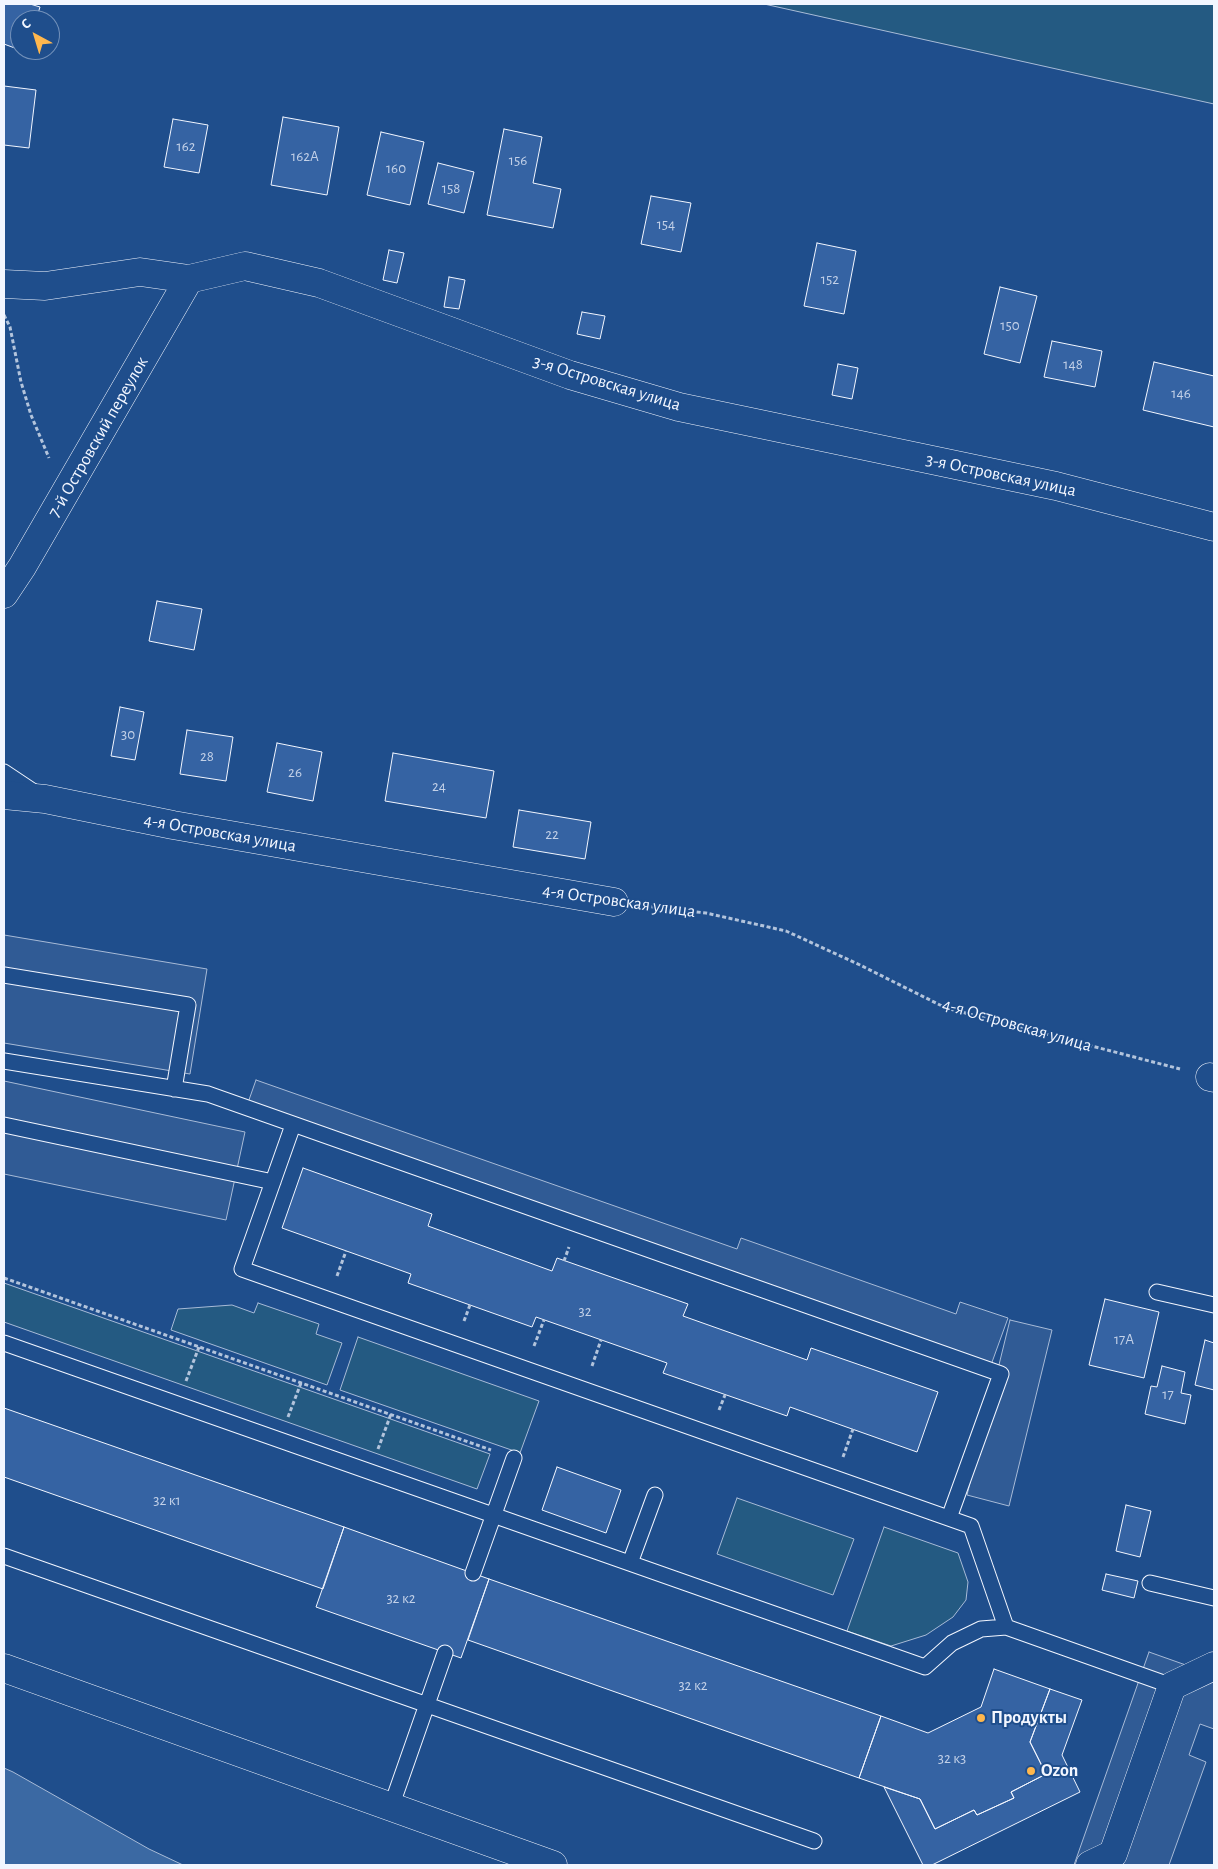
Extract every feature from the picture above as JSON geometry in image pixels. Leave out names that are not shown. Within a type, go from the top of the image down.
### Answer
[{"type":"street","name":"3-я Островская улица","points":[[4,284],[44,286],[140,272],[189,279],[245,266],[319,283],[570,375],[679,407],[1056,486],[1214,528]]},
{"type":"street","name":"7-й Островский переулок","points":[[4,594],[22,567],[189,279]]},
{"type":"street","name":"4-я Островская улица","points":[[4,795],[44,799],[173,825],[614,902]]},
{"type":"street","points":[[1090,1865],[1113,1854],[1172,1686],[1214,1666]]},
{"type":"street","points":[[4,1668],[553,1865]]},
{"type":"lane","points":[[4,772],[44,799]]},
{"type":"lane","points":[[4,975],[188,1005],[174,1089]]},
{"type":"lane","points":[[4,1061],[208,1094],[1001,1374],[949,1518]]},
{"type":"lane","points":[[293,1124],[242,1269],[971,1526],[1006,1628]]},
{"type":"lane","points":[[4,1125],[273,1182]]},
{"type":"lane","points":[[1157,1292],[1214,1305]]},
{"type":"lane","points":[[4,1343],[925,1667],[952,1643],[981,1630],[1006,1628],[1172,1686]]},
{"type":"lane","points":[[473,1573],[514,1458]]},
{"type":"lane","points":[[630,1563],[655,1495]]},
{"type":"lane","points":[[4,1556],[814,1841]]},
{"type":"lane","points":[[1150,1583],[1214,1598]]},
{"type":"lane","points":[[391,1807],[445,1653]]},
{"type":"path","points":[[4,314],[10,327],[21,382],[31,415],[64,494]]},
{"type":"path","name":"4-я Островская улица","points":[[614,902],[706,913],[786,931],[946,1008],[1212,1078]]},
{"type":"path","points":[[564,1261],[569,1246]]},
{"type":"path","points":[[336,1280],[346,1251]]},
{"type":"path","points":[[4,1278],[514,1458]]},
{"type":"path","points":[[463,1325],[470,1305]]},
{"type":"path","points":[[533,1349],[544,1320]]},
{"type":"path","points":[[590,1370],[601,1340]]},
{"type":"path","points":[[177,1404],[199,1347]]},
{"type":"path","points":[[279,1440],[301,1383]]},
{"type":"path","points":[[718,1414],[724,1394]]},
{"type":"path","points":[[370,1472],[390,1414]]},
{"type":"path","points":[[843,1458],[853,1429]]},
{"type":"path","points":[[834,1455],[852,1461]]},
{"type":"shaded area","points":[[764,4],[1214,4],[1214,104]]},
{"type":"shaded area","points":[[4,935],[207,969],[190,1074],[4,1043]]},
{"type":"shaded area","points":[[256,1080],[737,1249],[741,1238],[956,1314],[960,1302],[1008,1318],[987,1376],[244,1114]]},
{"type":"shaded area","points":[[4,1081],[245,1132],[226,1220],[4,1174]]},
{"type":"shaded area","points":[[4,1283],[490,1454],[477,1489],[4,1322]]},
{"type":"shaded area","points":[[258,1303],[319,1324],[316,1334],[342,1343],[327,1385],[171,1330],[178,1309],[232,1305],[254,1313]]},
{"type":"shaded area","points":[[1010,1320],[1052,1330],[1009,1506],[967,1495]]},
{"type":"shaded area","points":[[358,1337],[539,1401],[520,1453],[340,1390]]},
{"type":"shaded area","points":[[737,1498],[854,1539],[833,1595],[717,1554]]},
{"type":"shaded area","points":[[884,1527],[958,1553],[968,1582],[966,1600],[953,1617],[926,1635],[891,1646],[847,1631]]},
{"type":"shaded area","points":[[1149,1652],[1214,1675],[1214,1729],[1200,1724],[1189,1755],[1206,1762],[1169,1865],[1074,1865]]},
{"type":"shaded area","points":[[4,1768],[149,1849],[183,1865],[4,1865]]},
{"type":"building","points":[[4,4],[30,4],[40,7],[39,10],[10,10],[10,46],[4,44]]},
{"type":"building","points":[[4,86],[36,90],[29,148],[4,145]]},
{"type":"building","points":[[283,117],[339,127],[327,195],[271,185]]},
{"type":"building","points":[[173,119],[208,125],[199,173],[164,167]]},
{"type":"building","points":[[504,129],[542,137],[533,183],[561,189],[553,228],[487,215]]},
{"type":"building","points":[[381,132],[424,142],[410,205],[367,195]]},
{"type":"building","points":[[438,163],[474,172],[464,213],[428,204]]},
{"type":"building","points":[[651,196],[691,203],[681,252],[641,244]]},
{"type":"building","points":[[817,243],[856,251],[844,314],[804,306]]},
{"type":"building","points":[[389,250],[404,253],[397,283],[383,280]]},
{"type":"building","points":[[449,277],[465,280],[459,309],[444,307]]},
{"type":"building","points":[[1000,287],[1037,296],[1020,363],[984,354]]},
{"type":"building","points":[[582,312],[605,316],[600,339],[577,334]]},
{"type":"building","points":[[1052,341],[1102,351],[1095,387],[1044,377]]},
{"type":"building","points":[[1154,362],[1214,376],[1214,427],[1143,410]]},
{"type":"building","points":[[838,364],[858,368],[852,399],[832,395]]},
{"type":"building","points":[[157,601],[202,609],[194,650],[149,641]]},
{"type":"building","points":[[120,707],[144,712],[135,760],[111,756]]},
{"type":"building","points":[[187,730],[233,737],[226,781],[180,774]]},
{"type":"building","points":[[277,743],[322,752],[313,801],[267,792]]},
{"type":"building","points":[[393,753],[494,771],[486,818],[385,801]]},
{"type":"building","points":[[519,810],[591,822],[585,859],[513,847]]},
{"type":"building","points":[[303,1168],[432,1214],[428,1226],[552,1271],[557,1258],[688,1304],[683,1316],[807,1360],[811,1348],[938,1392],[917,1452],[790,1407],[787,1416],[663,1373],[667,1363],[536,1317],[532,1327],[408,1283],[411,1274],[282,1228]]},
{"type":"building","points":[[1105,1299],[1159,1312],[1144,1378],[1089,1365]]},
{"type":"building","points":[[1205,1340],[1214,1343],[1214,1390],[1195,1385]]},
{"type":"building","points":[[1162,1366],[1185,1372],[1181,1393],[1191,1395],[1185,1424],[1145,1414],[1151,1386],[1157,1387]]},
{"type":"building","points":[[4,1408],[344,1527],[323,1589],[4,1477]]},
{"type":"building","points":[[557,1467],[621,1490],[606,1533],[542,1510]]},
{"type":"building","points":[[1126,1505],[1151,1511],[1140,1557],[1116,1551]]},
{"type":"building","points":[[344,1527],[489,1579],[461,1658],[316,1607]]},
{"type":"building","points":[[1106,1574],[1138,1581],[1134,1598],[1102,1590]]},
{"type":"building","points":[[489,1579],[881,1716],[859,1778],[468,1640]]},
{"type":"building","points":[[994,1669],[1050,1689],[1030,1742],[1046,1774],[1011,1792],[1014,1798],[977,1815],[974,1810],[935,1829],[920,1799],[859,1778],[881,1716],[928,1733],[981,1707]]},
{"type":"building","points":[[1050,1689],[1082,1700],[1062,1755],[1080,1792],[932,1865],[923,1865],[884,1787],[920,1799],[935,1829],[974,1810],[977,1815],[1014,1798],[1011,1792],[1046,1774],[1030,1742]]},
{"type":"place","name":"Продукты","points":[[981,1718]]},
{"type":"place","name":"Ozon","points":[[1031,1771]]}]
